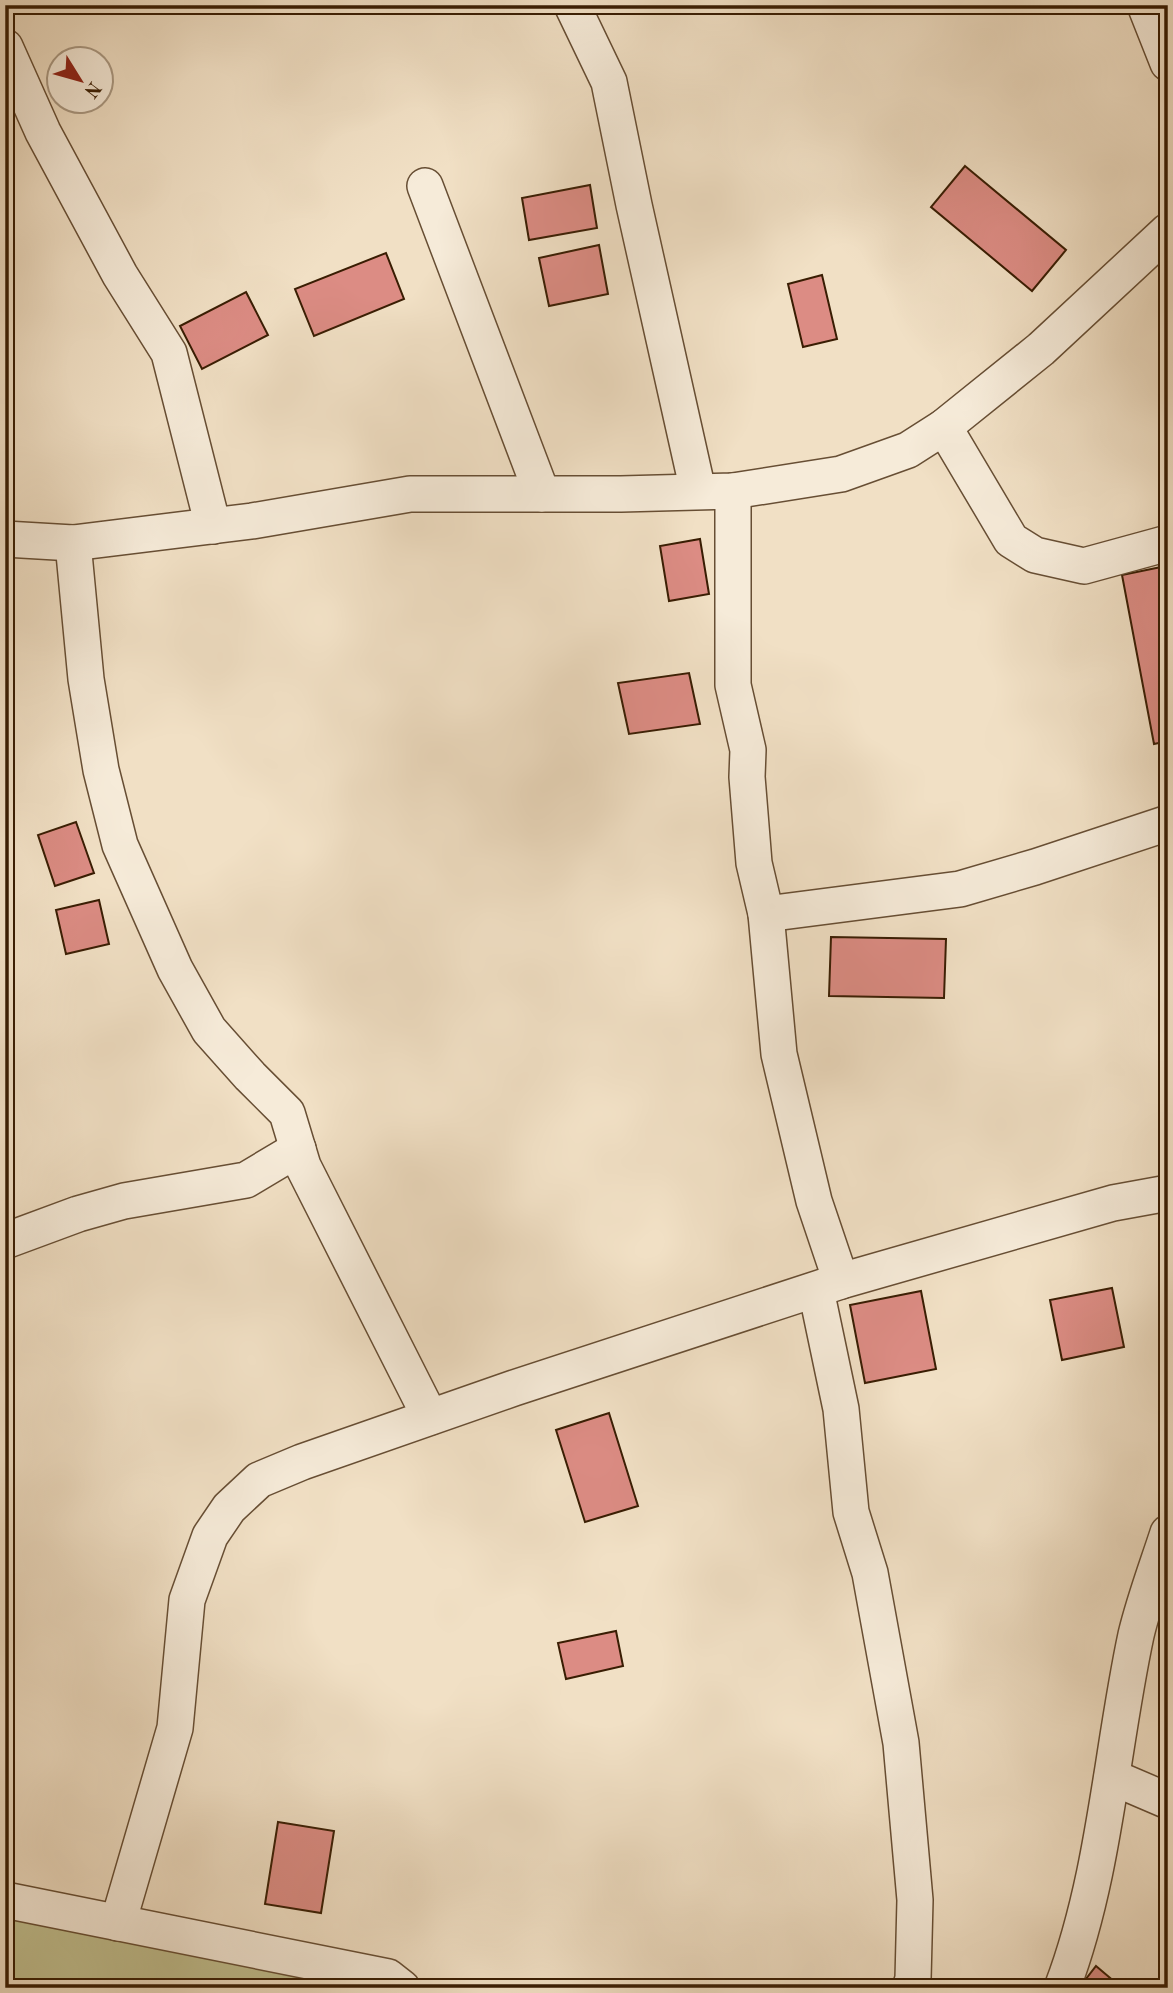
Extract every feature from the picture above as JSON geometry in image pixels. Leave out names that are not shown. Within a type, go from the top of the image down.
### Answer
[{"type":"street","points":[[572,5],[609,82],[698,492]]},
{"type":"street","points":[[1145,5],[1168,63]]},
{"type":"street","points":[[5,47],[43,132],[120,275],[169,353],[213,526]]},
{"type":"street","points":[[425,186],[542,494]]},
{"type":"street","points":[[5,539],[73,543],[213,526],[410,494],[733,491],[841,474],[908,450],[944,428],[1041,349],[1168,231]]},
{"type":"street","points":[[944,428],[1011,540],[1035,555],[1084,566],[1168,543]]},
{"type":"street","points":[[733,491],[733,685],[748,750],[747,777],[754,863],[766,914],[779,1054],[814,1201],[829,1286],[851,1512],[870,1573],[901,1743],[915,1900],[913,1979],[910,1988]]},
{"type":"street","points":[[73,543],[86,679],[101,770],[120,845],[175,969],[209,1030],[287,1113],[303,1166],[430,1417]]},
{"type":"street","points":[[766,914],[960,889],[1168,823]]},
{"type":"street","points":[[5,1241],[78,1214],[124,1201],[246,1180],[298,1149]]},
{"type":"street","points":[[118,1923],[175,1728],[187,1600],[210,1536],[229,1508],[259,1480],[430,1417],[829,1286],[1113,1203],[1168,1193]]},
{"type":"street","points":[[1062,1988],[1077,1948],[1101,1839],[1137,1633],[1168,1533]]},
{"type":"street","points":[[1112,1777],[1168,1801]]},
{"type":"street","points":[[5,1900],[388,1977],[402,1988]]},
{"type":"shaded area","points":[[5,1902],[365,1988],[5,1988]]},
{"type":"building","points":[[965,166],[1066,250],[1032,291],[931,207]]},
{"type":"building","points":[[590,185],[597,228],[529,240],[522,198]]},
{"type":"building","points":[[599,245],[608,294],[549,306],[539,258]]},
{"type":"building","points":[[386,253],[404,299],[314,336],[295,289]]},
{"type":"building","points":[[822,275],[837,339],[803,347],[788,284]]},
{"type":"building","points":[[246,292],[268,335],[202,369],[180,326]]},
{"type":"building","points":[[700,539],[709,594],[669,601],[660,546]]},
{"type":"building","points":[[1166,566],[1168,741],[1154,744],[1122,575]]},
{"type":"building","points":[[689,673],[700,724],[629,734],[618,683]]},
{"type":"building","points":[[76,822],[94,873],[55,886],[38,835]]},
{"type":"building","points":[[99,900],[109,944],[66,954],[56,910]]},
{"type":"building","points":[[831,937],[946,939],[944,998],[829,996]]},
{"type":"building","points":[[1112,1288],[1124,1347],[1062,1360],[1050,1300]]},
{"type":"building","points":[[921,1291],[936,1369],[865,1383],[850,1305]]},
{"type":"building","points":[[609,1413],[638,1506],[585,1522],[556,1430]]},
{"type":"building","points":[[616,1631],[623,1666],[566,1679],[558,1643]]},
{"type":"building","points":[[278,1822],[334,1831],[321,1913],[265,1904]]},
{"type":"building","points":[[1096,1966],[1122,1988],[1079,1988]]}]
